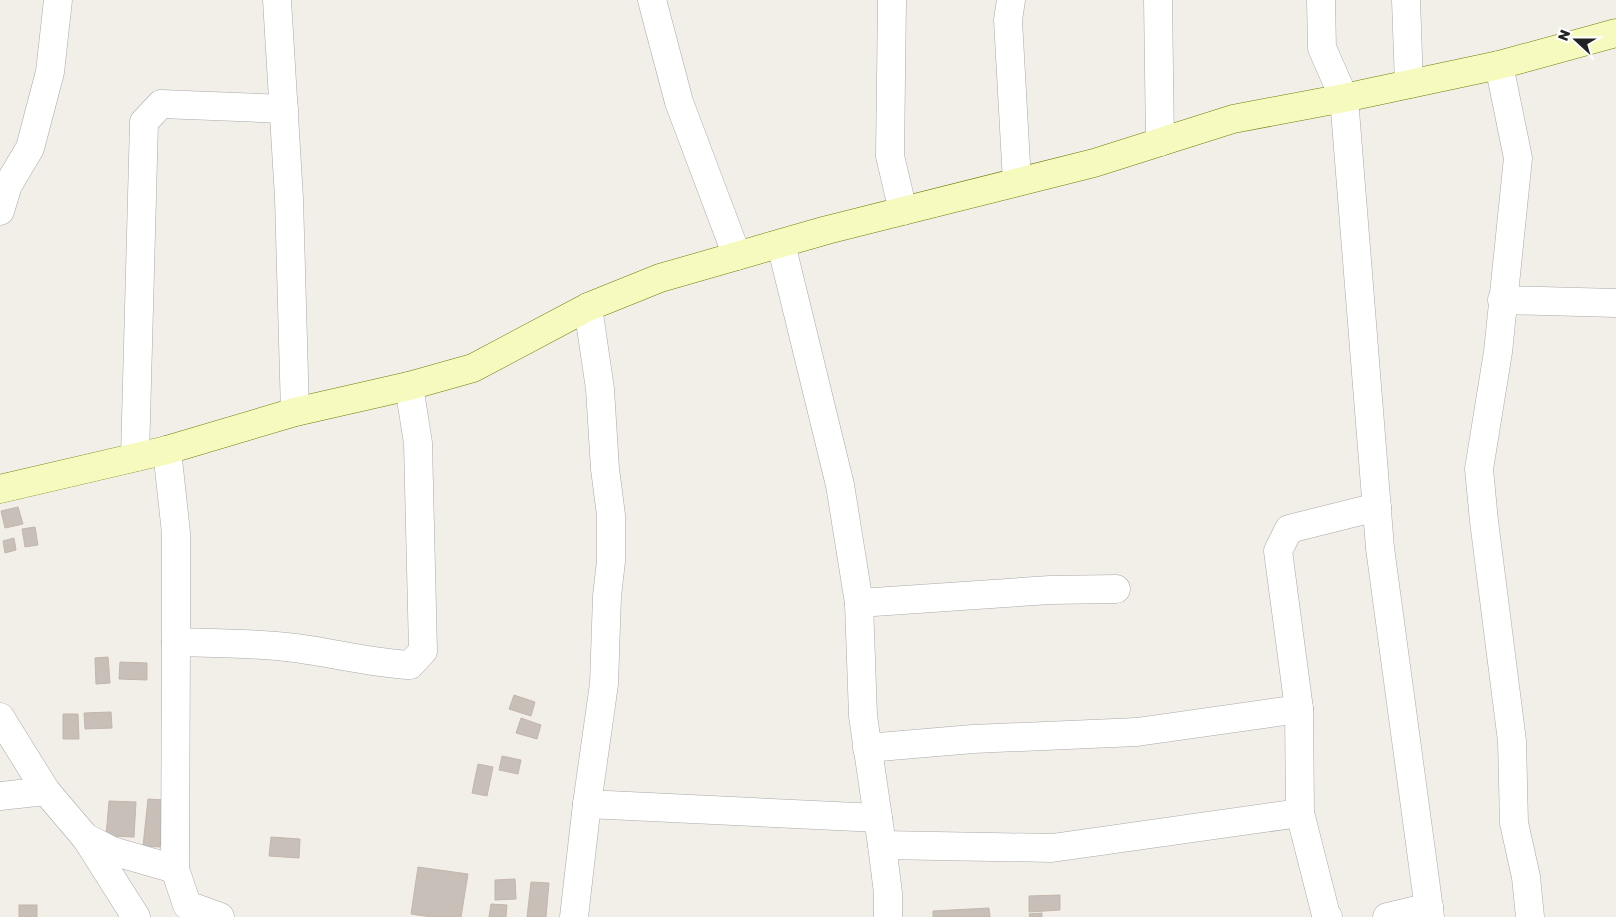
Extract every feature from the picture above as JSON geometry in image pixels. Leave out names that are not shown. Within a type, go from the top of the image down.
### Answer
[{"type":"street","points":[[0,211],[8,185],[30,148],[50,72],[58,0]]},
{"type":"street","points":[[277,0],[289,198],[295,412]]},
{"type":"street","points":[[652,0],[679,102],[737,256]]},
{"type":"street","points":[[892,0],[890,156],[903,211]]},
{"type":"street","points":[[1011,0],[1008,20],[1017,182]]},
{"type":"street","points":[[1158,0],[1160,142]]},
{"type":"street","points":[[1320,0],[1322,48],[1344,98],[1380,548],[1430,912],[1387,917]]},
{"type":"street","points":[[1406,0],[1409,84]]},
{"type":"street","points":[[0,489],[167,450],[295,412],[409,386],[473,368],[588,308],[660,278],[827,230],[1094,162],[1233,119],[1344,98],[1499,65],[1616,33]]},
{"type":"street","points":[[1499,65],[1518,158],[1498,352],[1479,469],[1512,741],[1514,823],[1526,877],[1530,917]]},
{"type":"street","points":[[135,457],[144,122],[161,104],[284,109]]},
{"type":"street","points":[[781,244],[840,485],[859,602],[863,716],[888,893],[888,917]]},
{"type":"street","points":[[1502,300],[1616,303]]},
{"type":"street","points":[[574,917],[587,804],[604,684],[607,596],[611,561],[611,515],[605,469],[600,390],[588,308]]},
{"type":"street","points":[[176,642],[240,643],[295,648],[410,666],[423,651],[418,443],[409,386]]},
{"type":"street","points":[[167,450],[176,533],[175,869],[187,905],[220,917]]},
{"type":"street","points":[[1328,917],[1300,813],[1299,709],[1278,551],[1289,529],[1377,507]]},
{"type":"street","points":[[859,602],[1050,590],[1116,589]]},
{"type":"street","points":[[867,748],[973,739],[1137,732],[1299,709]]},
{"type":"street","points":[[0,717],[46,791],[85,837],[136,917]]},
{"type":"street","points":[[0,796],[46,791]]},
{"type":"street","points":[[587,804],[878,818]]},
{"type":"street","points":[[882,845],[1052,848],[1300,813]]},
{"type":"street","points":[[85,837],[112,851],[175,869]]},
{"type":"building","points":[[18,507],[23,524],[5,528],[1,511]]},
{"type":"building","points":[[35,527],[38,545],[25,547],[22,529]]},
{"type":"building","points":[[14,538],[16,550],[5,553],[3,541]]},
{"type":"building","points":[[108,657],[110,683],[96,684],[95,658]]},
{"type":"building","points":[[120,662],[147,663],[147,680],[119,679]]},
{"type":"building","points":[[514,695],[535,702],[531,716],[509,709]]},
{"type":"building","points":[[111,712],[112,728],[85,729],[84,713]]},
{"type":"building","points":[[63,714],[78,714],[79,739],[63,739]]},
{"type":"building","points":[[521,718],[541,725],[537,739],[516,733]]},
{"type":"building","points":[[502,756],[521,760],[518,774],[499,770]]},
{"type":"building","points":[[478,764],[493,767],[487,796],[472,793]]},
{"type":"building","points":[[148,799],[165,800],[160,847],[143,846]]},
{"type":"building","points":[[109,801],[136,802],[134,837],[106,836]]},
{"type":"building","points":[[271,837],[300,839],[299,858],[269,856]]},
{"type":"building","points":[[418,867],[468,874],[461,917],[431,917],[411,914]]},
{"type":"building","points":[[515,879],[516,899],[495,900],[495,880]]},
{"type":"building","points":[[531,882],[549,883],[546,917],[527,917]]},
{"type":"building","points":[[1060,895],[1060,910],[1029,912],[1029,896]]},
{"type":"building","points":[[491,904],[507,905],[506,917],[489,917]]},
{"type":"building","points":[[19,905],[37,905],[37,917],[19,917]]},
{"type":"building","points":[[989,908],[990,917],[933,917],[933,911]]},
{"type":"building","points":[[1042,913],[1042,917],[1030,917],[1029,914]]}]
